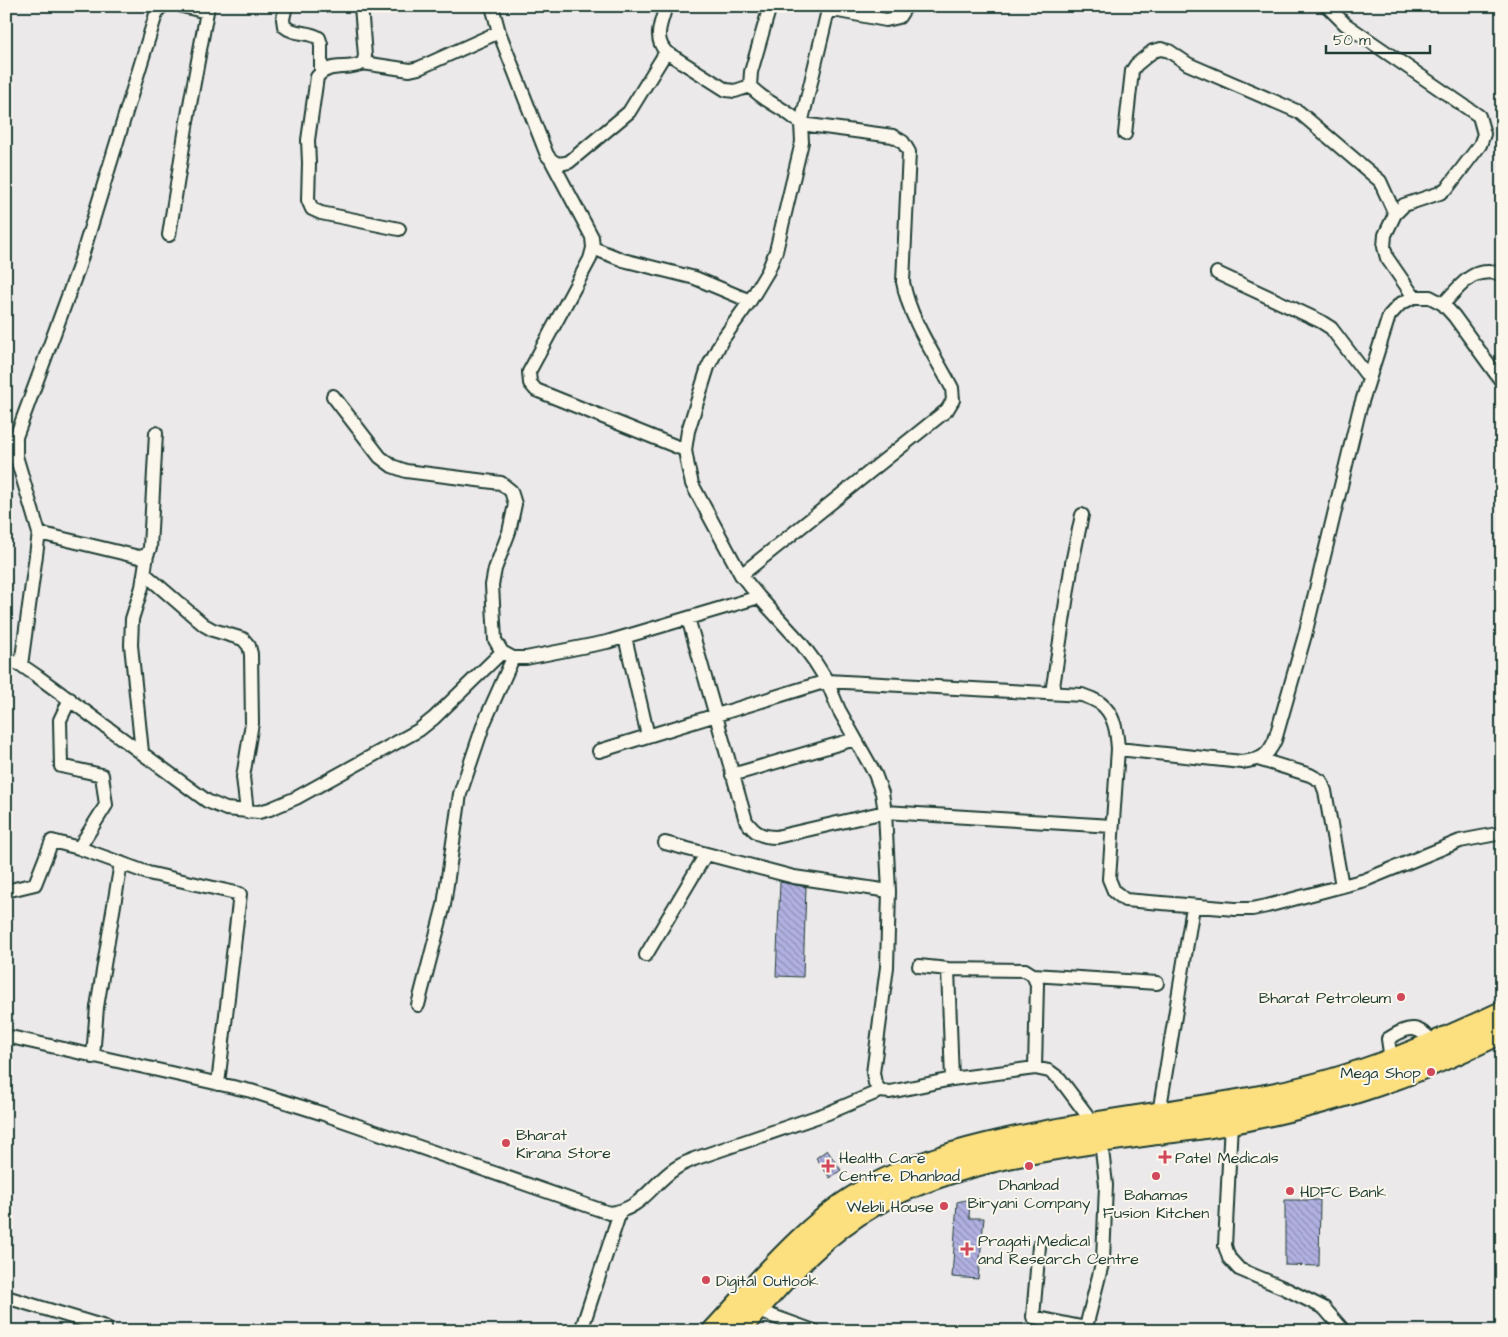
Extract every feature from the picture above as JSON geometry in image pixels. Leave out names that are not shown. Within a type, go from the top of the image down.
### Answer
[{"type":"highway","points":[[714,1331],[747,1307],[833,1232],[872,1206],[901,1191],[939,1176],[1042,1151],[1097,1132],[1159,1114],[1226,1104],[1323,1084],[1435,1043],[1502,1013]]},
{"type":"highway","points":[[1097,1132],[1231,1122],[1303,1108],[1392,1080],[1447,1058],[1502,1032]]},
{"type":"highway","points":[[737,1331],[747,1307]]},
{"type":"street","points":[[21,665],[39,533],[16,456],[16,437],[78,269],[157,11],[162,6]]},
{"type":"street","points":[[169,235],[187,121],[208,9],[182,6]]},
{"type":"street","points":[[286,6],[283,19],[284,26],[289,31],[313,34],[319,38],[321,44],[321,71],[318,77],[308,140],[308,200],[312,210],[399,229]]},
{"type":"street","points":[[321,71],[327,68],[357,67],[363,63],[365,56],[361,6]]},
{"type":"street","points":[[492,6],[499,32],[547,155],[592,237],[590,259],[529,372],[530,383],[536,390],[685,450]]},
{"type":"street","points":[[741,575],[947,410],[953,400],[952,388],[911,312],[903,282],[909,152],[903,142],[893,136],[801,124],[792,114],[758,96],[750,86],[751,72],[770,6]]},
{"type":"street","points":[[880,1091],[874,1083],[873,1073],[887,967],[889,890],[885,812],[882,793],[875,774],[839,710],[827,681],[815,662],[801,643],[758,598],[741,575],[692,484],[685,450],[688,431],[708,367],[722,340],[750,301],[768,271],[776,251],[802,142],[801,124],[829,8],[886,20],[899,17],[906,6]]},
{"type":"street","points":[[1327,6],[1345,24],[1479,116],[1483,126],[1484,134],[1480,145],[1448,187],[1440,193],[1404,205],[1395,214],[1385,235],[1384,248],[1387,258],[1414,297]]},
{"type":"street","points":[[665,7],[658,34],[660,45],[666,52],[726,90],[735,91],[750,86]]},
{"type":"street","points":[[363,63],[410,70],[419,68],[499,32]]},
{"type":"street","points":[[1125,134],[1132,71],[1136,65],[1153,51],[1169,50],[1188,64],[1299,112],[1380,181],[1395,214]]},
{"type":"street","points":[[552,162],[561,165],[569,162],[622,120],[635,105],[666,52]]},
{"type":"street","points":[[592,248],[623,260],[695,278],[750,301]]},
{"type":"street","points":[[1443,304],[1470,276],[1490,271],[1502,274]]},
{"type":"street","points":[[1217,273],[1320,321],[1331,328],[1369,378]]},
{"type":"street","points":[[1118,749],[1242,762],[1258,759],[1270,752],[1305,635],[1359,411],[1389,316],[1400,304],[1414,297],[1430,297],[1443,304],[1454,316],[1502,382]]},
{"type":"street","points":[[333,396],[380,457],[392,466],[406,471],[501,483],[511,491],[515,504],[509,532],[495,569],[492,585],[495,640],[508,655],[526,658],[625,637],[758,598]]},
{"type":"street","points":[[142,752],[130,630],[150,548],[156,433]]},
{"type":"street","points":[[1052,693],[1072,563],[1082,514]]},
{"type":"street","points":[[39,533],[139,557],[147,555]]},
{"type":"street","points":[[145,574],[204,625],[213,630],[243,639],[249,646],[251,654],[252,723],[243,777],[247,812]]},
{"type":"street","points":[[688,618],[746,821],[754,832],[764,837],[776,837],[885,812],[1112,826]]},
{"type":"street","points":[[625,637],[648,736]]},
{"type":"street","points":[[6,659],[21,665],[207,801],[226,809],[259,812],[296,798],[419,730],[508,655]]},
{"type":"street","points":[[418,1005],[444,905],[460,794],[508,655]]},
{"type":"street","points":[[599,751],[827,681],[1082,695],[1101,704],[1113,718],[1118,734],[1109,879],[1114,891],[1125,900],[1252,909],[1365,880],[1460,840],[1502,833]]},
{"type":"street","points":[[70,700],[60,720],[61,766],[102,775],[106,805],[79,848]]},
{"type":"street","points":[[732,775],[855,739]]},
{"type":"street","points":[[1258,759],[1310,775],[1321,781],[1325,791],[1342,886]]},
{"type":"street","points":[[6,891],[35,884],[52,842],[79,848],[148,873],[240,894],[218,1084]]},
{"type":"street","points":[[665,843],[794,877],[889,890]]},
{"type":"street","points":[[646,955],[706,854]]},
{"type":"street","points":[[93,1057],[97,1007],[121,863]]},
{"type":"street","points":[[1159,1114],[1193,906]]},
{"type":"street","points":[[919,966],[1025,970],[1033,975],[1157,983]]},
{"type":"street","points":[[948,968],[952,1079]]},
{"type":"street","points":[[1033,975],[1037,984],[1035,1068]]},
{"type":"street","points":[[6,1036],[251,1091],[324,1114],[610,1213],[631,1208],[675,1168],[694,1159],[828,1113],[880,1091],[890,1092],[952,1079],[1035,1068],[1049,1072],[1060,1079],[1097,1132],[1106,1185],[1103,1260],[1086,1330],[1033,1317],[1040,1246]]},
{"type":"street","points":[[1231,1122],[1225,1246],[1229,1258],[1239,1269],[1324,1308],[1344,1331]]},
{"type":"street","points":[[581,1331],[620,1212]]},
{"type":"street","points":[[6,1297],[106,1326]]},
{"type":"street","points":[[747,1307],[814,1331]]},
{"type":"building","points":[[780,882],[806,887],[803,977],[776,976]]},
{"type":"building","points":[[827,1150],[841,1170],[830,1178],[816,1158]]},
{"type":"building","points":[[970,1199],[969,1218],[984,1218],[978,1279],[952,1277],[957,1202]]},
{"type":"building","points":[[1285,1200],[1320,1200],[1319,1266],[1285,1265]]},
{"type":"place","name":"Bharat Petroleum","points":[[1401,997]]},
{"type":"place","name":"Mega Shop","points":[[1431,1072]]},
{"type":"place","name":"Bharat Kirana Store","points":[[506,1143]]},
{"type":"place","name":"Patel Medicals","points":[[1165,1157]]},
{"type":"place","name":"Health Care Centre, Dhanbad","points":[[828,1166]]},
{"type":"place","name":"Dhanbad Biryani Company","points":[[1029,1166]]},
{"type":"place","name":"Bahamas Fusion Kitchen","points":[[1156,1176]]},
{"type":"place","name":"HDFC Bank","points":[[1290,1191]]},
{"type":"place","name":"Webli House","points":[[944,1206]]},
{"type":"place","name":"Pragati Medical and Research Centre","points":[[967,1249]]},
{"type":"place","name":"Digital Outlook","points":[[706,1280]]}]
